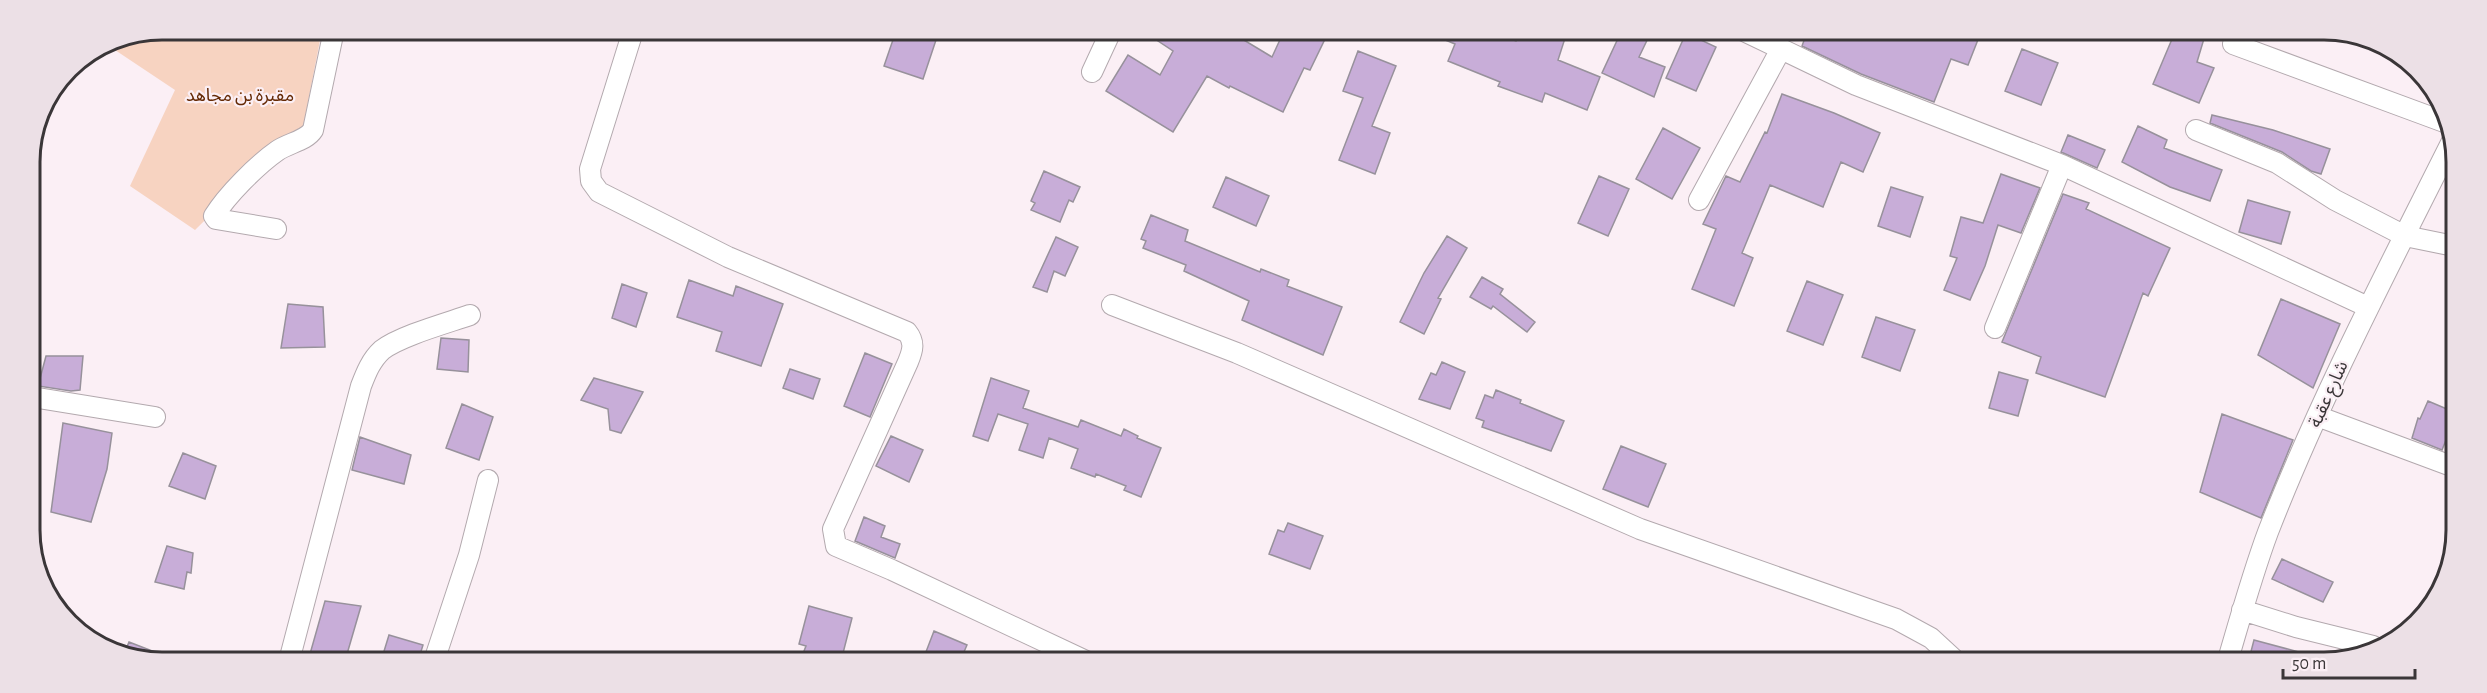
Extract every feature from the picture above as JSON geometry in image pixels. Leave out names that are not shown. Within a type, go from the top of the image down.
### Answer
[{"type":"street","points":[[276,229],[216,219],[214,216],[276,152],[310,136],[314,130],[332,40]]},
{"type":"street","points":[[630,40],[590,168],[591,181],[599,192],[728,257],[907,332],[913,339],[908,362],[833,529],[836,546],[1067,652]]},
{"type":"street","points":[[1092,72],[1107,40]]},
{"type":"street","points":[[1762,40],[1856,85],[2062,165],[2368,307]]},
{"type":"street","points":[[2233,44],[2438,120]]},
{"type":"street","points":[[1699,200],[1781,49]]},
{"type":"street","points":[[2196,130],[2277,163],[2335,200],[2405,236],[2446,244]]},
{"type":"street","name":"شارع عقبة","points":[[2230,652],[2268,534],[2317,416],[2368,307],[2446,154]]},
{"type":"street","points":[[1995,328],[2062,165]]},
{"type":"street","points":[[1112,305],[1237,353],[1640,529],[1896,619],[1931,638],[1946,652]]},
{"type":"street","points":[[291,652],[321,545],[361,386],[369,365],[382,350],[402,340],[470,315]]},
{"type":"street","points":[[40,398],[155,417]]},
{"type":"street","points":[[2317,416],[2446,464]]},
{"type":"street","points":[[437,652],[469,555],[488,480]]},
{"type":"street","points":[[2242,610],[2296,627],[2367,645]]},
{"type":"green space","name":"مقبرة بن مجاهد","points":[[163,40],[320,40],[301,138],[281,145],[195,230],[130,186],[175,90],[115,50],[139,43]]},
{"type":"building","points":[[893,40],[936,40],[923,79],[884,66]]},
{"type":"building","points":[[1156,40],[1244,40],[1272,57],[1280,40],[1325,40],[1310,70],[1304,68],[1283,112],[1207,76],[1173,132],[1106,91],[1128,55],[1160,75],[1173,51]]},
{"type":"building","points":[[1445,40],[1564,40],[1558,60],[1600,77],[1587,110],[1545,93],[1542,102],[1498,86],[1500,82],[1448,61],[1455,44]]},
{"type":"building","points":[[1617,40],[1647,40],[1639,57],[1665,67],[1654,97],[1602,73]]},
{"type":"building","points":[[1683,40],[1701,40],[1716,47],[1696,91],[1666,78]]},
{"type":"building","points":[[1804,40],[1978,40],[1968,65],[1951,59],[1934,102],[1861,74],[1802,46]]},
{"type":"building","points":[[2172,40],[2204,40],[2197,62],[2214,68],[2199,103],[2153,84]]},
{"type":"building","points":[[2022,49],[2058,63],[2041,105],[2005,91]]},
{"type":"building","points":[[1358,51],[1396,66],[1372,126],[1390,133],[1375,174],[1339,160],[1363,98],[1343,91]]},
{"type":"building","points":[[1782,94],[1880,133],[1863,172],[1841,162],[1823,207],[1770,185],[1742,253],[1753,258],[1734,306],[1692,289],[1716,229],[1703,224],[1726,176],[1740,182],[1765,132],[1767,133]]},
{"type":"building","points":[[2212,115],[2273,130],[2330,149],[2321,174],[2311,171],[2282,152],[2210,123]]},
{"type":"building","points":[[2138,126],[2167,140],[2164,148],[2222,170],[2210,201],[2170,187],[2122,162]]},
{"type":"building","points":[[1663,128],[1700,148],[1672,199],[1636,179]]},
{"type":"building","points":[[2068,135],[2105,150],[2097,168],[2061,152]]},
{"type":"building","points":[[1044,171],[1080,187],[1073,202],[1069,200],[1060,222],[1031,210],[1035,203],[1031,201]]},
{"type":"building","points":[[2001,174],[2040,188],[2021,233],[1998,225],[1985,266],[1970,300],[1944,290],[1957,258],[1950,256],[1961,217],[1983,223]]},
{"type":"building","points":[[1599,176],[1629,189],[1608,236],[1578,223]]},
{"type":"building","points":[[1226,177],[1269,196],[1256,226],[1213,207]]},
{"type":"building","points":[[1891,187],[1923,197],[1910,237],[1878,226]]},
{"type":"building","points":[[2063,194],[2089,203],[2086,209],[2170,248],[2148,296],[2143,293],[2105,397],[2036,373],[2041,357],[2002,342]]},
{"type":"building","points":[[2248,200],[2290,212],[2281,244],[2239,232]]},
{"type":"building","points":[[1151,215],[1188,230],[1185,241],[1260,272],[1261,269],[1289,280],[1287,286],[1342,307],[1323,355],[1242,320],[1249,301],[1184,271],[1186,265],[1143,248],[1146,241],[1141,239]]},
{"type":"building","points":[[1447,236],[1467,248],[1438,298],[1441,299],[1424,334],[1400,322],[1424,273]]},
{"type":"building","points":[[1056,237],[1078,247],[1065,276],[1054,271],[1047,292],[1033,287]]},
{"type":"building","points":[[1482,277],[1503,289],[1500,294],[1535,322],[1527,332],[1493,306],[1491,309],[1470,297]]},
{"type":"building","points":[[689,280],[733,296],[736,286],[783,304],[761,366],[716,351],[722,332],[677,317]]},
{"type":"building","points":[[1807,281],[1843,295],[1823,345],[1787,331]]},
{"type":"building","points":[[622,284],[647,293],[636,327],[612,318]]},
{"type":"building","points":[[2281,299],[2340,324],[2313,388],[2258,355]]},
{"type":"building","points":[[288,304],[323,307],[325,347],[281,348]]},
{"type":"building","points":[[1876,317],[1915,330],[1900,371],[1862,357]]},
{"type":"building","points":[[441,338],[469,340],[468,372],[437,369]]},
{"type":"building","points":[[865,353],[892,364],[870,417],[844,406]]},
{"type":"building","points":[[46,356],[83,356],[80,390],[71,391],[40,386]]},
{"type":"building","points":[[1442,362],[1465,372],[1450,409],[1419,399],[1431,373],[1436,375]]},
{"type":"building","points":[[790,369],[820,379],[813,399],[783,388]]},
{"type":"building","points":[[1999,372],[2028,380],[2018,416],[1989,408]]},
{"type":"building","points":[[594,378],[643,392],[621,433],[610,430],[608,409],[581,400]]},
{"type":"building","points":[[991,378],[1029,391],[1023,408],[1078,427],[1081,420],[1121,436],[1124,429],[1138,436],[1137,438],[1161,448],[1141,497],[1124,490],[1126,486],[1096,474],[1095,477],[1071,468],[1078,449],[1049,438],[1043,458],[1019,450],[1028,424],[998,414],[988,441],[973,436]]},
{"type":"building","points":[[1496,390],[1521,400],[1520,403],[1564,421],[1551,451],[1482,427],[1484,421],[1476,418],[1485,395],[1493,398]]},
{"type":"building","points":[[2428,401],[2446,409],[2446,440],[2442,450],[2412,438],[2418,418],[2420,419]]},
{"type":"building","points":[[462,404],[493,417],[479,460],[446,448]]},
{"type":"building","points":[[2222,414],[2293,440],[2261,518],[2200,492]]},
{"type":"building","points":[[63,423],[112,433],[107,469],[91,522],[51,512]]},
{"type":"building","points":[[891,436],[923,450],[909,482],[876,466]]},
{"type":"building","points":[[360,437],[411,455],[404,484],[352,470]]},
{"type":"building","points":[[1621,446],[1666,464],[1648,507],[1603,489]]},
{"type":"building","points":[[183,453],[216,466],[205,499],[169,486]]},
{"type":"building","points":[[864,517],[885,526],[881,537],[900,544],[895,558],[855,541]]},
{"type":"building","points":[[1288,523],[1323,536],[1310,569],[1269,554],[1278,530],[1284,532]]},
{"type":"building","points":[[167,546],[193,553],[191,573],[187,572],[184,589],[155,582]]},
{"type":"building","points":[[2282,559],[2333,582],[2323,602],[2272,579]]},
{"type":"building","points":[[325,601],[361,606],[348,652],[311,652]]},
{"type":"building","points":[[809,606],[852,618],[843,652],[804,652],[806,646],[799,644]]},
{"type":"building","points":[[934,631],[967,645],[964,652],[926,652]]},
{"type":"building","points":[[389,635],[423,645],[421,652],[384,652]]},
{"type":"building","points":[[2254,640],[2299,652],[2251,652]]},
{"type":"building","points":[[129,642],[153,651],[139,650],[127,647]]}]
